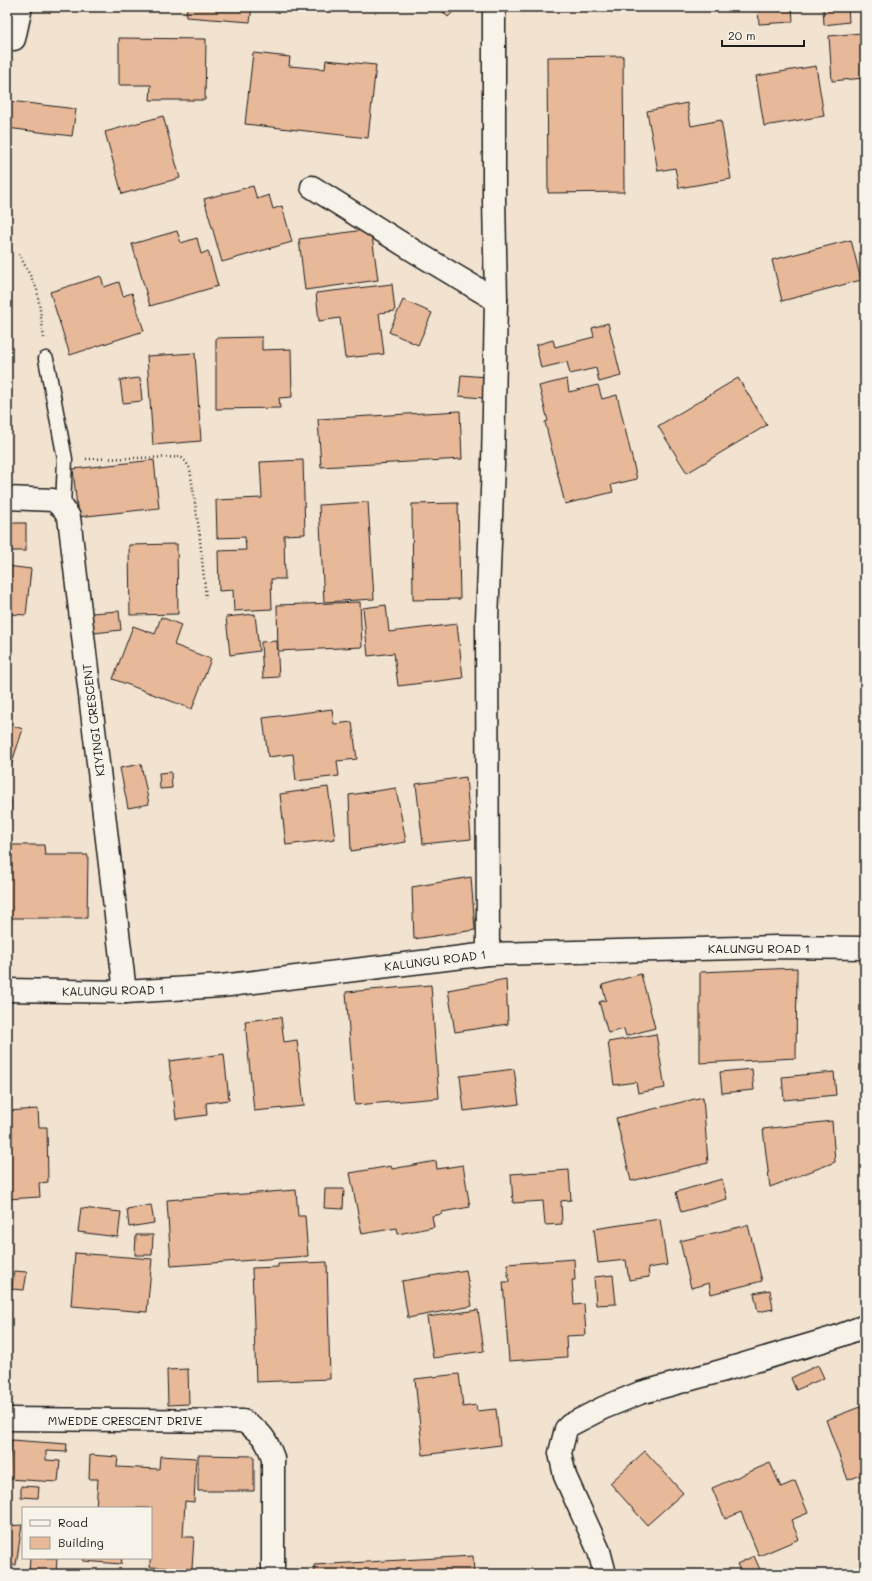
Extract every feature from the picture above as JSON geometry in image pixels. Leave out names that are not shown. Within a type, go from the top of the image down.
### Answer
[{"type":"street","points":[[14,39],[21,7]]},
{"type":"street","points":[[488,954],[488,620],[496,300],[494,199],[494,7]]},
{"type":"street","points":[[312,187],[496,300]]},
{"type":"street","points":[[7,498],[53,500],[63,508]]},
{"type":"street","name":"KIYINGI CRESCENT","points":[[63,508],[69,517],[125,992]]},
{"type":"street","name":"KALUNGU ROAD 1","points":[[7,990],[125,992],[221,986],[488,954],[769,947],[865,951]]},
{"type":"street","points":[[605,1574],[599,1551],[565,1476],[560,1453],[566,1429],[570,1425],[603,1408],[640,1393],[836,1337],[865,1326]]},
{"type":"street","name":"MWEDDE CRESCENT DRIVE","points":[[7,1420],[243,1421],[257,1430],[268,1444],[273,1458],[273,1574]]},
{"type":"lane","points":[[46,359],[65,459],[63,508]]},
{"type":"path","points":[[19,254],[37,289],[46,359]]},
{"type":"path","points":[[65,459],[181,456],[190,469],[206,598]]},
{"type":"building","points":[[187,7],[252,7],[250,22],[186,17]]},
{"type":"building","points":[[438,7],[458,7],[448,17]]},
{"type":"building","points":[[758,7],[792,7],[793,22],[759,24]]},
{"type":"building","points":[[823,7],[848,7],[849,22],[824,25]]},
{"type":"building","points":[[861,33],[864,78],[832,81],[829,36]]},
{"type":"building","points":[[119,38],[206,39],[205,100],[150,100],[151,85],[119,85]]},
{"type":"building","points":[[253,53],[290,57],[289,66],[325,69],[326,60],[376,65],[368,138],[245,124]]},
{"type":"building","points":[[623,56],[624,192],[548,193],[547,57]]},
{"type":"building","points":[[816,66],[824,116],[764,126],[756,76]]},
{"type":"building","points":[[10,101],[76,109],[72,136],[7,128]]},
{"type":"building","points":[[687,103],[691,126],[721,120],[731,179],[679,188],[675,168],[658,171],[647,111]]},
{"type":"building","points":[[163,116],[180,178],[122,194],[105,132]]},
{"type":"building","points":[[253,186],[257,199],[269,195],[273,209],[282,206],[292,242],[222,262],[204,199]]},
{"type":"building","points":[[371,229],[378,280],[305,290],[299,239]]},
{"type":"building","points":[[177,231],[181,243],[197,238],[201,254],[208,251],[218,286],[150,306],[132,244]]},
{"type":"building","points":[[851,240],[861,280],[782,301],[772,260]]},
{"type":"building","points":[[101,276],[104,287],[119,282],[123,296],[132,293],[144,331],[70,355],[50,292]]},
{"type":"building","points":[[392,284],[395,311],[379,313],[384,354],[345,358],[340,318],[319,321],[316,293]]},
{"type":"building","points":[[403,300],[432,313],[418,345],[389,332]]},
{"type":"building","points":[[608,323],[621,376],[599,382],[596,368],[570,374],[567,362],[541,368],[536,345],[553,340],[555,347],[594,337],[592,328]]},
{"type":"building","points":[[262,337],[262,350],[291,349],[292,397],[279,398],[280,408],[216,409],[216,338]]},
{"type":"building","points":[[195,353],[201,441],[153,445],[147,356]]},
{"type":"building","points":[[461,375],[486,377],[483,398],[459,396]]},
{"type":"building","points":[[140,378],[142,401],[123,403],[120,380]]},
{"type":"building","points":[[738,378],[767,425],[687,473],[658,426]]},
{"type":"building","points":[[567,379],[569,392],[598,385],[602,399],[617,395],[637,479],[611,485],[613,492],[565,504],[545,422],[548,421],[539,386]]},
{"type":"building","points":[[460,411],[462,459],[321,467],[318,419]]},
{"type":"building","points":[[154,460],[159,508],[78,517],[73,469]]},
{"type":"building","points":[[303,460],[305,534],[284,535],[285,579],[271,579],[272,609],[234,611],[233,590],[219,591],[218,551],[246,550],[245,537],[217,538],[216,500],[262,498],[260,462]]},
{"type":"building","points":[[368,502],[374,599],[324,602],[319,505]]},
{"type":"building","points":[[458,503],[460,599],[413,600],[412,504]]},
{"type":"building","points":[[7,523],[26,523],[26,551],[7,551]]},
{"type":"building","points":[[177,544],[178,614],[130,615],[129,545]]},
{"type":"building","points":[[7,566],[31,569],[26,615],[11,614],[9,627],[7,627]]},
{"type":"building","points":[[360,602],[362,647],[278,651],[277,605]]},
{"type":"building","points":[[386,605],[389,632],[457,624],[463,678],[398,686],[394,653],[368,656],[363,608]]},
{"type":"building","points":[[119,611],[121,630],[94,633],[92,613]]},
{"type":"building","points":[[255,614],[259,651],[230,655],[226,617]]},
{"type":"building","points":[[161,617],[181,625],[174,645],[211,659],[192,709],[113,679],[133,626],[155,634]]},
{"type":"building","points":[[277,641],[279,677],[263,678],[261,642]]},
{"type":"building","points":[[332,709],[334,724],[352,722],[357,759],[337,761],[339,776],[296,781],[293,754],[268,757],[263,718]]},
{"type":"building","points":[[7,724],[23,729],[8,774],[7,773]]},
{"type":"building","points":[[141,764],[149,804],[128,808],[120,768]]},
{"type":"building","points":[[171,772],[172,788],[160,789],[159,773]]},
{"type":"building","points":[[466,777],[471,839],[423,844],[416,784]]},
{"type":"building","points":[[328,787],[335,839],[286,845],[280,794]]},
{"type":"building","points":[[396,788],[406,842],[351,851],[349,795]]},
{"type":"building","points":[[7,801],[11,801],[10,824],[7,824]]},
{"type":"building","points":[[7,845],[44,845],[45,855],[88,855],[87,918],[7,918]]},
{"type":"building","points":[[471,877],[475,930],[414,939],[412,887]]},
{"type":"building","points":[[797,968],[796,1058],[700,1063],[700,972]]},
{"type":"building","points":[[641,974],[655,1028],[626,1036],[624,1029],[608,1033],[599,1002],[606,1000],[602,985]]},
{"type":"building","points":[[506,979],[508,1024],[455,1032],[448,990]]},
{"type":"building","points":[[431,985],[439,1098],[355,1105],[346,992]]},
{"type":"building","points":[[281,1017],[284,1042],[297,1040],[304,1106],[254,1111],[245,1021]]},
{"type":"building","points":[[656,1034],[665,1088],[638,1093],[636,1082],[614,1085],[608,1042]]},
{"type":"building","points":[[224,1054],[229,1100],[206,1103],[207,1115],[176,1119],[169,1061]]},
{"type":"building","points":[[514,1069],[519,1104],[464,1111],[460,1076]]},
{"type":"building","points":[[752,1069],[754,1090],[722,1093],[720,1072]]},
{"type":"building","points":[[834,1072],[836,1095],[784,1100],[782,1077]]},
{"type":"building","points":[[703,1097],[708,1163],[631,1181],[616,1118]]},
{"type":"building","points":[[38,1109],[39,1127],[47,1127],[48,1182],[39,1183],[40,1197],[7,1199],[7,1111]]},
{"type":"building","points":[[832,1121],[835,1162],[770,1187],[763,1129]]},
{"type":"building","points":[[436,1161],[437,1169],[463,1165],[470,1207],[442,1212],[442,1214],[432,1216],[434,1227],[398,1234],[397,1228],[362,1234],[350,1173],[391,1166],[392,1169]]},
{"type":"building","points":[[569,1170],[571,1200],[561,1201],[562,1224],[545,1225],[543,1201],[513,1203],[511,1174]]},
{"type":"building","points":[[722,1179],[727,1199],[681,1212],[676,1192]]},
{"type":"building","points":[[325,1189],[344,1189],[343,1209],[324,1208]]},
{"type":"building","points":[[296,1190],[298,1216],[305,1216],[308,1256],[171,1266],[167,1200]]},
{"type":"building","points":[[151,1205],[154,1223],[129,1227],[127,1209]]},
{"type":"building","points":[[81,1208],[121,1212],[118,1237],[78,1232]]},
{"type":"building","points":[[660,1219],[667,1265],[648,1268],[649,1277],[629,1280],[626,1260],[598,1263],[594,1229]]},
{"type":"building","points":[[748,1225],[762,1281],[711,1294],[709,1283],[691,1288],[680,1241]]},
{"type":"building","points":[[136,1235],[153,1235],[152,1255],[135,1255]]},
{"type":"building","points":[[75,1253],[152,1259],[147,1312],[71,1306]]},
{"type":"building","points":[[574,1259],[575,1280],[572,1280],[574,1305],[584,1304],[586,1335],[566,1336],[567,1357],[509,1361],[503,1282],[509,1282],[507,1264]]},
{"type":"building","points":[[327,1262],[330,1379],[256,1382],[252,1268],[278,1267],[278,1264]]},
{"type":"building","points":[[466,1270],[472,1306],[408,1318],[402,1281]]},
{"type":"building","points":[[14,1271],[27,1272],[24,1290],[12,1289]]},
{"type":"building","points":[[613,1275],[616,1304],[596,1305],[594,1277]]},
{"type":"building","points":[[770,1290],[773,1309],[758,1312],[754,1293]]},
{"type":"building","points":[[478,1310],[484,1351],[433,1358],[427,1317]]},
{"type":"building","points":[[818,1365],[824,1378],[796,1390],[791,1378]]},
{"type":"building","points":[[188,1369],[189,1404],[168,1405],[167,1370]]},
{"type":"building","points":[[459,1374],[463,1407],[476,1405],[477,1411],[496,1409],[500,1445],[423,1455],[415,1379]]},
{"type":"building","points":[[865,1405],[865,1486],[861,1475],[848,1480],[826,1420]]},
{"type":"building","points":[[11,1440],[67,1444],[66,1452],[46,1451],[46,1460],[60,1461],[58,1482],[8,1479]]},
{"type":"building","points":[[645,1451],[683,1493],[647,1525],[610,1483]]},
{"type":"building","points":[[90,1455],[118,1457],[117,1467],[159,1469],[160,1456],[196,1458],[194,1502],[185,1501],[183,1537],[194,1537],[192,1569],[150,1567],[150,1559],[152,1559],[152,1507],[96,1507],[98,1479],[89,1479]]},
{"type":"building","points":[[198,1455],[254,1456],[254,1491],[198,1491]]},
{"type":"building","points":[[770,1463],[781,1487],[795,1481],[808,1513],[791,1520],[799,1539],[759,1556],[741,1512],[725,1519],[712,1488]]},
{"type":"building","points":[[21,1486],[39,1487],[38,1498],[21,1497]]},
{"type":"building","points":[[22,1525],[16,1565],[7,1564],[7,1526]]},
{"type":"building","points":[[473,1556],[474,1574],[315,1574],[314,1565]]},
{"type":"building","points":[[754,1556],[762,1574],[742,1574],[737,1564]]},
{"type":"building","points":[[30,1559],[57,1559],[56,1574],[29,1574]]},
{"type":"building","points":[[84,1559],[122,1559],[121,1564],[83,1561]]},
{"type":"building","points":[[119,1571],[153,1574],[119,1574]]}]
